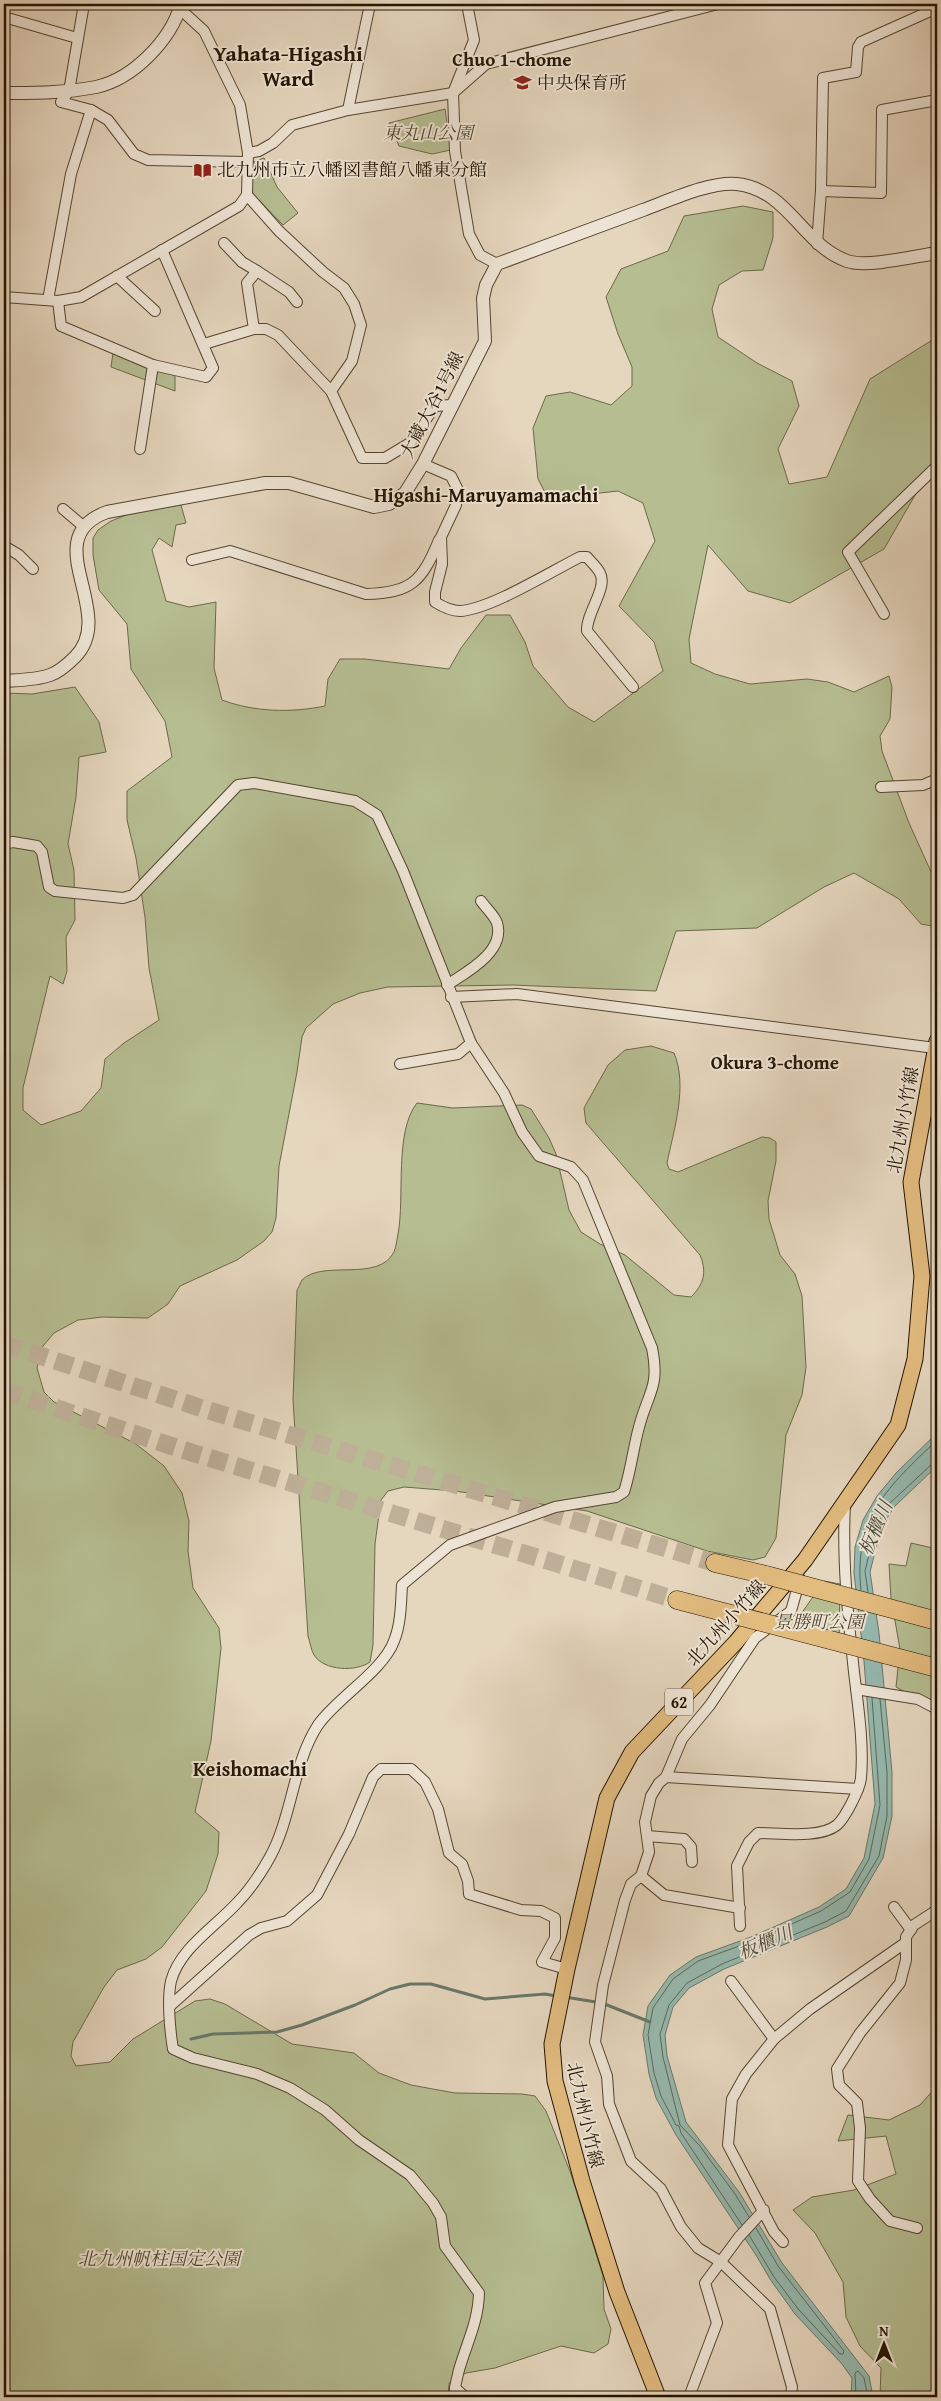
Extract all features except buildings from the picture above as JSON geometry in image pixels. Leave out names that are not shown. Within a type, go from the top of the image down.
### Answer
[{"type":"highway","points":[[716,1563],[937,1621]]},
{"type":"highway","points":[[677,1600],[937,1668]]},
{"type":"main road","name":"北九州小竹線","points":[[658,2397],[617,2292],[582,2180],[555,2081],[552,2044],[567,1969],[607,1798],[632,1752],[736,1642],[805,1560],[898,1425],[915,1359],[922,1276],[911,1182],[936,1045]]},
{"type":"street","points":[[84,4],[68,91],[61,102],[91,110],[108,120],[134,154],[148,160],[247,157],[274,143],[292,125],[348,110],[454,93],[486,64],[718,4]]},
{"type":"street","points":[[348,110],[370,4]]},
{"type":"street","points":[[467,4],[474,40],[454,93],[455,150],[468,234],[480,255],[497,264],[669,201],[723,184],[739,184],[764,193],[786,208],[817,244],[847,262],[861,263],[937,253]]},
{"type":"street","points":[[4,93],[68,91],[98,86],[124,75],[142,63],[157,48],[170,29],[180,6],[204,31],[240,105],[247,157],[247,196],[239,206],[81,297],[53,300],[4,297]]},
{"type":"street","points":[[817,244],[821,190],[823,78],[856,72],[858,47],[862,42],[937,8]]},
{"type":"street","points":[[4,17],[77,38]]},
{"type":"street","points":[[821,190],[881,193],[882,110],[937,100]]},
{"type":"street","points":[[91,110],[71,174],[53,300],[61,326],[153,365],[206,377],[213,368],[162,250]]},
{"type":"street","points":[[247,196],[279,231],[323,272],[344,288],[354,304],[361,325],[352,361],[331,391]]},
{"type":"street","points":[[224,243],[242,262],[289,292],[297,302]]},
{"type":"street","name":"大蔵大谷1号線","points":[[83,526],[94,517],[107,512],[265,483],[289,483],[374,507],[389,504],[405,493],[423,464],[485,341],[483,298],[486,285],[497,264]]},
{"type":"street","points":[[254,329],[247,283],[257,271]]},
{"type":"street","points":[[117,276],[155,311]]},
{"type":"street","points":[[204,344],[254,329],[266,329],[278,334],[331,391],[362,458],[385,458],[410,443],[435,406],[452,405]]},
{"type":"street","points":[[140,449],[153,365]]},
{"type":"street","points":[[192,560],[230,551],[366,594],[386,594],[408,587],[428,568],[456,504],[457,488],[451,476],[423,464]]},
{"type":"street","points":[[884,614],[848,552],[937,466]]},
{"type":"street","points":[[4,681],[50,675],[67,665],[79,653],[87,638],[90,620],[75,551],[77,536],[83,526],[63,509]]},
{"type":"street","points":[[441,537],[442,564],[435,592],[435,602],[445,608],[459,611],[492,602],[580,556],[587,557],[601,574],[602,585],[586,623],[587,631],[633,687]]},
{"type":"street","points":[[4,546],[19,555],[33,569]]},
{"type":"street","points":[[881,787],[923,785],[937,779]]},
{"type":"street","points":[[4,844],[20,843],[37,846],[42,852],[49,887],[55,891],[123,898],[133,895],[238,785],[254,783],[355,801],[377,816],[403,871],[470,1043],[504,1092],[522,1132],[539,1156],[571,1167],[583,1180],[652,1348],[656,1368],[656,1382],[639,1426],[624,1492],[616,1497],[555,1507],[450,1545],[402,1585],[400,1611],[394,1643],[367,1676],[319,1725],[308,1744],[282,1830],[270,1856],[237,1904],[184,1956],[171,1981],[170,2006],[173,2049],[193,2058],[257,2074],[290,2088],[325,2110],[359,2140],[410,2175],[433,2203],[440,2217],[445,2246],[479,2293],[477,2322],[458,2367],[454,2392],[465,2397]]},
{"type":"street","points":[[447,985],[484,961],[497,938],[497,923],[481,901]]},
{"type":"street","points":[[451,997],[517,994],[936,1045]]},
{"type":"street","points":[[400,1064],[458,1054],[470,1043]]},
{"type":"street","points":[[740,1926],[737,1866],[749,1842],[758,1833],[819,1833],[837,1825],[858,1788],[861,1779],[859,1690],[846,1593],[843,1539],[845,1503]]},
{"type":"street","points":[[791,2397],[792,2388],[770,2309],[721,2262],[698,2248],[681,2227],[661,2189],[632,2161],[608,2104],[607,2076],[595,2042],[603,1985],[625,1900],[632,1884],[641,1876],[649,1852],[645,1822],[651,1796],[658,1783],[666,1776],[682,1739],[710,1705],[755,1638],[791,1612],[805,1560]]},
{"type":"street","points":[[859,1690],[918,1699],[937,1709]]},
{"type":"street","points":[[170,2006],[249,1935],[260,1928],[287,1921],[317,1895],[349,1834],[373,1777],[381,1769],[411,1770],[425,1782],[438,1810],[449,1853],[462,1864],[468,1881],[469,1894],[520,1910],[541,1911],[555,1918],[555,1938],[542,1962],[567,1969]]},
{"type":"street","points":[[666,1776],[858,1788]]},
{"type":"street","points":[[647,1836],[684,1838],[690,1848],[692,1862]]},
{"type":"street","points":[[641,1876],[664,1895],[740,1908]]},
{"type":"street","points":[[894,1906],[911,1930]]},
{"type":"street","points":[[917,2228],[890,2221],[870,2199],[858,2181],[860,2128],[856,2103],[839,2085],[837,2069],[860,2033],[900,1983],[906,1960],[905,1943],[914,1925],[937,1910]]},
{"type":"street","points":[[783,2242],[774,2232],[728,2145],[732,2099],[746,2074],[774,2038],[810,2009],[905,1943]]},
{"type":"street","points":[[730,1981],[774,2038]]},
{"type":"street","points":[[690,2397],[717,2323],[705,2283],[739,2237],[764,2210]]},
{"type":"green space","name":"東丸山公園","points":[[445,109],[451,150],[432,154],[399,146],[389,123]]},
{"type":"green space","points":[[264,158],[277,187],[298,213],[283,225],[253,194],[249,164]]},
{"type":"green space","name":"北九州帆柱国定公園","points":[[743,206],[773,212],[773,238],[763,270],[742,271],[719,285],[712,309],[718,337],[757,363],[792,381],[799,406],[778,449],[789,484],[827,477],[870,379],[937,337],[937,457],[884,549],[790,603],[748,591],[708,545],[689,639],[691,663],[715,674],[750,684],[807,679],[828,682],[854,692],[889,676],[892,687],[890,719],[880,736],[882,751],[909,823],[937,885],[937,927],[921,924],[899,899],[854,873],[824,887],[757,928],[676,931],[656,991],[513,985],[388,987],[360,993],[333,1004],[306,1028],[302,1037],[279,1166],[276,1218],[272,1232],[264,1241],[237,1260],[180,1286],[168,1304],[148,1318],[102,1317],[78,1320],[54,1333],[43,1346],[37,1368],[44,1392],[54,1402],[136,1444],[164,1466],[182,1493],[189,1521],[188,1551],[193,1588],[219,1628],[221,1648],[211,1741],[195,1812],[219,1832],[218,1854],[206,1891],[162,1947],[146,1959],[117,1970],[104,1987],[73,2042],[71,2056],[76,2066],[110,2062],[133,2039],[195,2001],[210,1999],[225,2004],[292,2044],[354,2053],[379,2073],[411,2085],[455,2093],[522,2094],[535,2096],[546,2111],[571,2174],[603,2276],[604,2309],[611,2329],[608,2344],[594,2353],[561,2346],[495,2368],[466,2373],[449,2383],[448,2397],[4,2397],[4,693],[32,694],[75,687],[99,722],[106,752],[79,757],[76,797],[68,844],[74,870],[75,920],[66,937],[67,971],[63,984],[50,976],[23,1088],[23,1110],[41,1125],[81,1111],[101,1088],[105,1059],[124,1043],[159,1020],[149,968],[145,917],[136,858],[127,820],[127,791],[172,757],[165,721],[131,669],[127,624],[99,590],[93,555],[93,538],[98,530],[111,521],[134,512],[181,505],[186,523],[176,525],[172,547],[159,538],[152,550],[166,601],[189,607],[216,602],[214,668],[222,700],[247,707],[273,710],[299,710],[325,706],[328,679],[340,659],[365,659],[449,669],[461,648],[486,615],[510,615],[525,642],[533,666],[568,707],[594,722],[663,671],[654,642],[619,606],[655,541],[643,503],[618,491],[591,494],[561,503],[547,496],[538,479],[533,428],[546,396],[570,392],[611,405],[632,386],[632,367],[618,334],[606,297],[621,269],[668,251],[684,216]]},
{"type":"green space","points":[[113,353],[175,373],[175,391],[111,367]]},
{"type":"green space","points":[[651,1046],[674,1053],[680,1079],[676,1122],[667,1163],[669,1169],[678,1172],[762,1137],[770,1138],[776,1142],[776,1161],[768,1201],[769,1219],[780,1255],[795,1274],[802,1296],[806,1367],[802,1395],[786,1435],[776,1538],[765,1557],[753,1560],[707,1551],[587,1511],[455,1491],[404,1487],[388,1491],[381,1500],[375,1544],[373,1645],[370,1662],[349,1668],[332,1667],[325,1664],[314,1655],[308,1636],[293,1400],[297,1290],[301,1281],[311,1274],[323,1271],[363,1269],[376,1266],[386,1261],[394,1252],[400,1219],[405,1130],[410,1115],[417,1103],[453,1108],[522,1105],[531,1109],[549,1138],[556,1154],[569,1210],[581,1232],[600,1244],[625,1255],[674,1295],[691,1297],[703,1278],[704,1272],[700,1255],[586,1123],[584,1108],[608,1065],[625,1050]]},
{"type":"green space","points":[[911,1543],[937,1549],[937,1710],[896,1687],[900,1649],[891,1598],[889,1564],[906,1566]]},
{"type":"green space","name":"景勝町公園","points":[[824,1581],[840,1584],[839,1646],[785,1637]]},
{"type":"green space","points":[[937,2086],[937,2397],[880,2397],[881,2368],[860,2346],[846,2317],[843,2282],[815,2233],[793,2210],[812,2197],[854,2190],[896,2174],[886,2136],[838,2141],[848,2115],[889,2120],[920,2105]]},
{"type":"water","name":"板櫃川","points":[[937,1433],[937,1466],[894,1507],[881,1528],[870,1572],[879,1633],[892,1772],[892,1816],[883,1858],[849,1916],[827,1927],[724,1969],[689,1988],[673,2007],[665,2035],[667,2056],[686,2122],[739,2192],[782,2263],[869,2376],[873,2397],[851,2397],[852,2378],[842,2364],[795,2314],[676,2135],[656,2098],[649,2074],[643,2035],[648,2006],[670,1975],[696,1957],[751,1937],[819,1907],[846,1889],[864,1858],[875,1804],[864,1661],[854,1573],[855,1547],[863,1520],[877,1496],[896,1473]]},
{"type":"waterway","points":[[191,2039],[213,2034],[277,2032],[302,2025],[355,2005],[390,1989],[410,1984],[431,1984],[485,1999],[545,1994],[556,1996]]},
{"type":"waterway","points":[[565,1997],[602,2003],[650,2022]]},
{"type":"tunnel","points":[[4,1344],[204,1409],[715,1563]]},
{"type":"tunnel","points":[[4,1391],[193,1453],[677,1600]]},
{"type":"place","name":"中央保育所","points":[[523,83]]},
{"type":"place","name":"北九州市立八幡図書館八幡東分館","points":[[203,170]]},
{"type":"district","name":"Chuo 1-chome","points":[[512,59]]},
{"type":"district","name":"Yahata-Higashi Ward","points":[[288,66]]},
{"type":"district","name":"Higashi-Maruyamamachi","points":[[486,495]]},
{"type":"district","name":"Okura 3-chome","points":[[775,1062]]},
{"type":"district","name":"Keishomachi","points":[[250,1769]]}]
